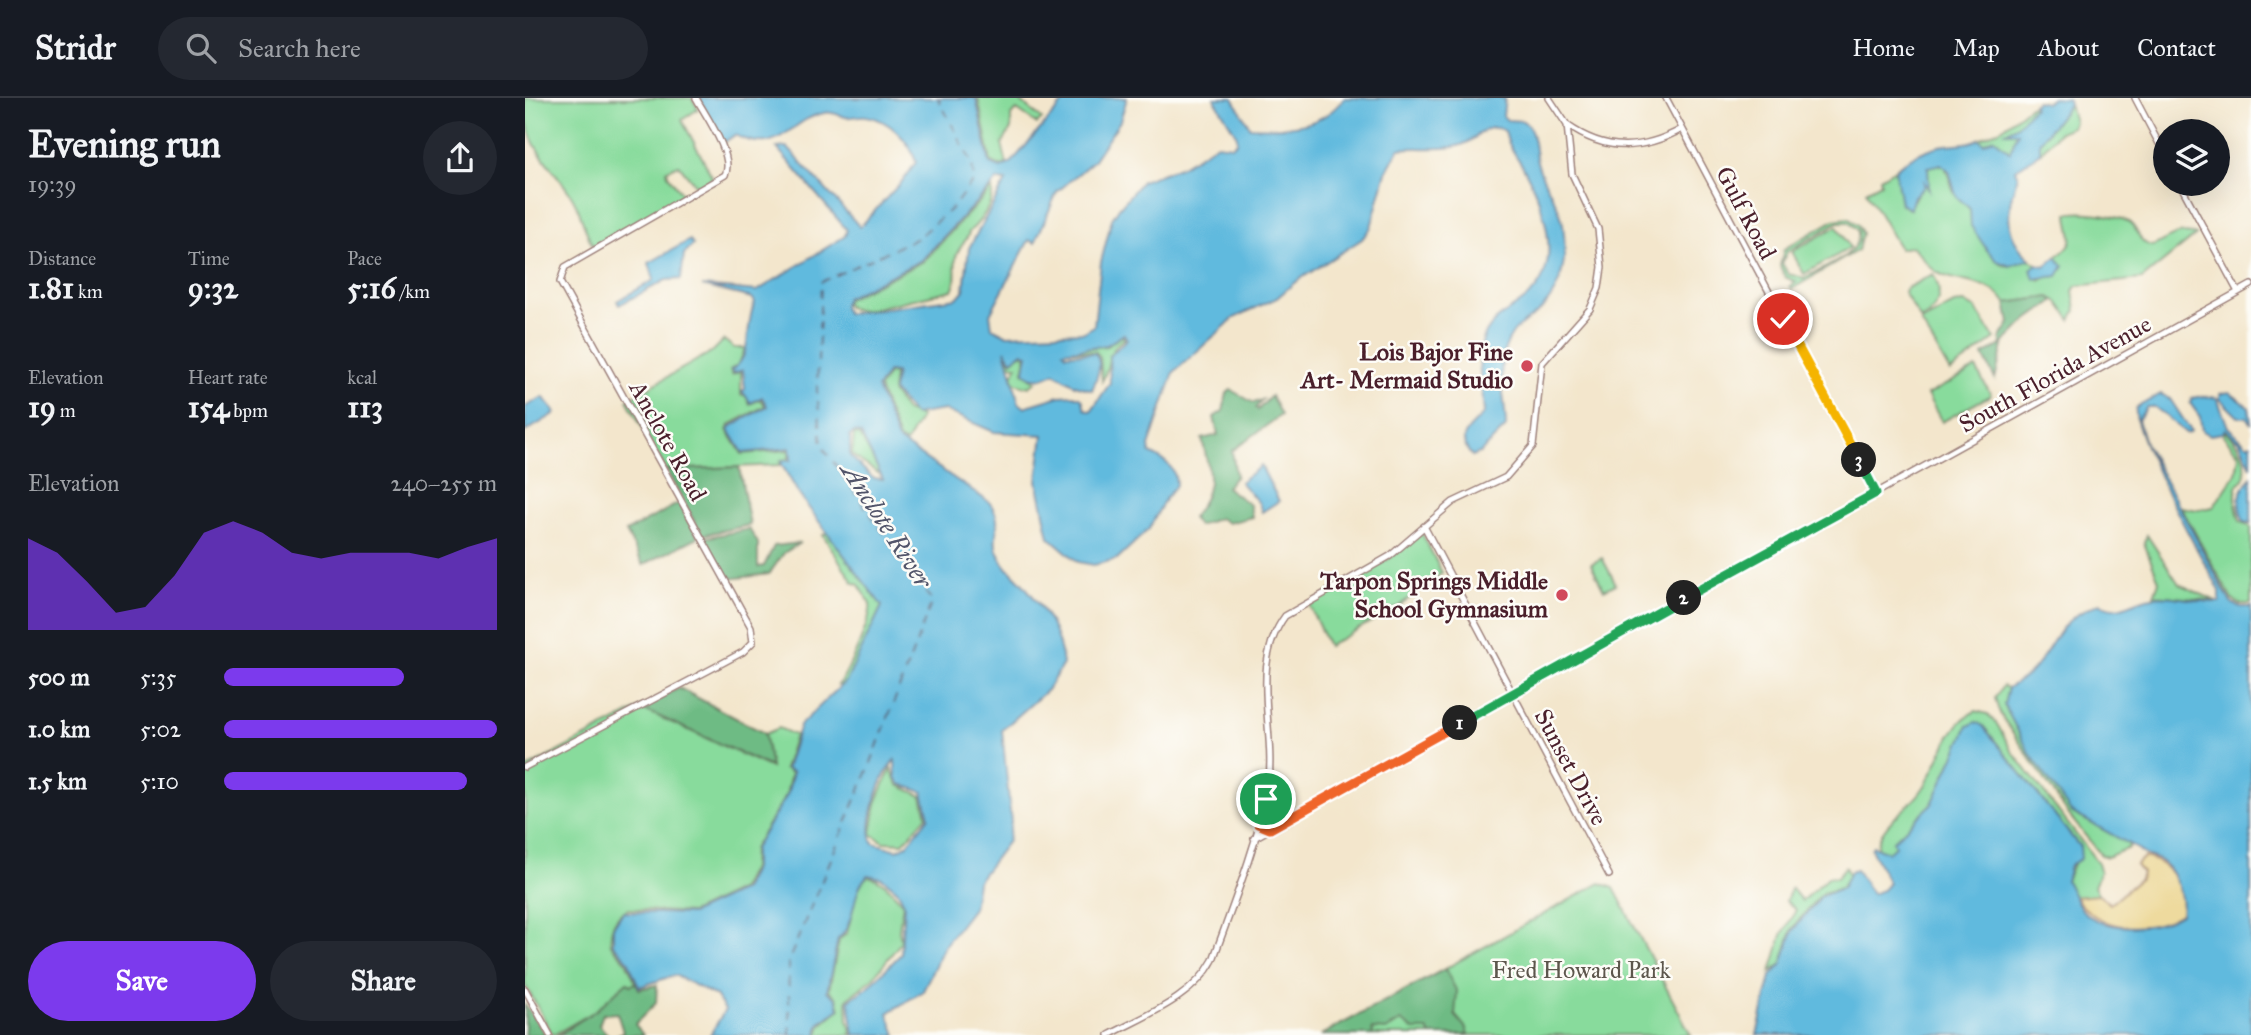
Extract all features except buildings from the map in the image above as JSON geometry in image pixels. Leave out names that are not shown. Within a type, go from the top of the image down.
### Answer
[{"type":"street","name":"Anclote Road","points":[[525,766],[724,662],[753,642],[751,628],[560,282],[565,267],[725,176],[729,164],[726,154],[696,98]]},
{"type":"street","points":[[1549,98],[1567,125],[1599,143],[1624,147],[1652,143],[1682,128]]},
{"type":"street","name":"Gulf Road","points":[[1666,98],[1876,493]]},
{"type":"street","points":[[2135,98],[2153,132]]},
{"type":"street","points":[[1109,1035],[1192,988],[1205,976],[1222,935],[1268,789],[1267,652],[1274,633],[1285,616],[1390,556],[1448,505],[1502,480],[1519,465],[1536,437],[1542,363],[1585,316],[1599,288],[1601,241],[1572,174],[1567,125]]},
{"type":"street","points":[[2186,196],[2238,292]]},
{"type":"street","name":"South Florida Avenue","points":[[1254,838],[2251,285]]},
{"type":"street","name":"Sunset Drive","points":[[1424,526],[1609,876]]},
{"type":"street","points":[[1258,824],[1270,829]]},
{"type":"street","points":[[525,989],[550,1035]]},
{"type":"green space","points":[[525,98],[692,98],[698,109],[682,120],[713,178],[697,187],[679,165],[667,170],[683,195],[593,246],[574,201],[533,141],[526,115]]},
{"type":"green space","points":[[978,98],[1020,98],[1021,102],[1042,119],[1037,124],[1017,110],[1011,115],[1011,129],[1002,144],[1007,164],[1001,166],[991,162]]},
{"type":"green space","points":[[2033,104],[2034,107],[2018,125],[2007,132],[2018,132],[2010,152],[1994,138],[1984,143],[1979,139],[2003,128]]},
{"type":"green space","points":[[2069,105],[2074,121],[2072,127],[2059,132],[2040,153],[2040,141]]},
{"type":"green space","points":[[1928,166],[1945,166],[1954,192],[1970,209],[1987,250],[2003,265],[2010,266],[2030,259],[2037,264],[2035,267],[2040,281],[2048,277],[2058,260],[2056,257],[2071,242],[2068,214],[2099,214],[2125,220],[2133,226],[2141,240],[2153,246],[2179,234],[2196,235],[2142,279],[2076,286],[2073,291],[2076,310],[2071,320],[2058,302],[2050,297],[2006,303],[1985,286],[1936,272],[1912,246],[1900,249],[1866,191],[1881,183],[1880,178],[1897,168],[1901,204],[1909,209],[1924,180],[1928,184]]},
{"type":"green space","points":[[992,188],[986,212],[969,232],[957,253],[952,290],[863,311],[849,308],[845,304],[847,299],[924,261]]},
{"type":"green space","points":[[1848,218],[1858,225],[1862,233],[1858,250],[1792,289],[1790,286],[1796,282],[1785,277],[1780,266],[1784,249],[1834,220]],"holes":[[[1838,222],[1848,222],[1857,229],[1858,238],[1849,253],[1804,278],[1788,274],[1782,263],[1787,252]]]},
{"type":"green space","points":[[1837,226],[1850,248],[1804,274],[1792,252]]},
{"type":"green space","points":[[1933,274],[1938,288],[1938,300],[1932,311],[1921,320],[1904,293],[1905,289]]},
{"type":"green space","points":[[2049,297],[2054,300],[2004,342],[1995,379],[1983,355],[2002,345],[2000,339],[2010,323],[2006,303]]},
{"type":"green space","points":[[1964,303],[1975,308],[1995,339],[1950,372],[1921,322],[1954,304]]},
{"type":"green space","points":[[1121,336],[1125,338],[1111,353],[1102,381],[1100,357],[1096,352],[1068,350],[1107,346]]},
{"type":"green space","points":[[724,340],[734,348],[745,348],[739,364],[730,370],[732,375],[741,371],[741,395],[745,395],[750,404],[761,399],[765,406],[731,424],[727,430],[742,454],[789,450],[789,459],[781,460],[780,465],[666,470],[627,400],[713,351]]},
{"type":"green space","points":[[1005,352],[1011,361],[1023,353],[1026,356],[1023,372],[1036,382],[1029,387],[1015,383],[1012,376],[1017,366],[1009,365]]},
{"type":"green space","points":[[1976,368],[1991,395],[1942,422],[1927,395]]},
{"type":"green space","points":[[889,373],[894,374],[892,392],[906,411],[921,417],[906,443],[899,439],[879,388]]},
{"type":"green space","points":[[1231,390],[1254,403],[1262,400],[1256,408],[1258,410],[1271,396],[1281,415],[1232,451],[1236,476],[1226,487],[1250,505],[1252,517],[1228,523],[1219,518],[1198,526],[1192,518],[1205,498],[1209,480],[1202,439],[1218,435],[1214,417],[1223,411],[1227,393]]},
{"type":"green space","points":[[2225,431],[2234,440],[2244,459],[2245,472],[2237,488],[2236,501],[2240,521],[2251,527],[2251,604],[2240,604],[2232,600],[2181,507],[2198,510],[2213,507],[2236,474],[2239,455],[2223,435]]},
{"type":"green space","points":[[854,434],[860,435],[882,476],[852,455]]},
{"type":"green space","points":[[739,467],[750,525],[702,535],[666,470]]},
{"type":"green space","points":[[679,503],[698,537],[643,565],[626,532]]},
{"type":"green space","points":[[749,529],[758,543],[758,567],[764,566],[774,546],[800,543],[784,553],[769,574],[729,579],[704,538]]},
{"type":"green space","points":[[1421,531],[1442,573],[1399,606],[1328,646],[1309,605],[1390,558]]},
{"type":"green space","points":[[827,533],[882,606],[847,680],[841,686],[838,685],[864,632],[870,604],[823,535]]},
{"type":"green space","points":[[2147,535],[2179,584],[2216,601],[2154,595],[2159,581],[2144,543]]},
{"type":"green space","points":[[1602,558],[1616,584],[1604,590],[1591,564]]},
{"type":"green space","points":[[2003,686],[2008,688],[2004,705],[2071,812],[2128,843],[2129,848],[2107,857],[2101,855],[2068,814],[1999,712],[1995,698]]},
{"type":"green space","points":[[679,688],[764,733],[771,767],[640,708]]},
{"type":"green space","points":[[640,708],[771,768],[762,735],[779,728],[795,735],[784,769],[791,773],[786,795],[753,849],[752,868],[741,889],[691,913],[628,909],[619,915],[612,929],[611,945],[626,961],[636,983],[626,983],[595,1011],[553,1035],[525,985],[525,769]]},
{"type":"green space","points":[[1976,711],[1987,714],[1997,724],[2012,751],[2098,863],[2100,871],[2094,887],[2099,895],[2074,897],[2066,881],[2080,847],[1983,726],[1968,726],[1932,804],[1893,841],[1895,846],[1888,853],[1877,848],[1889,823],[1922,790],[1958,725]]},
{"type":"green space","points":[[891,768],[898,785],[922,796],[927,816],[903,843],[884,842],[871,834],[876,803]]},
{"type":"green space","points":[[1845,867],[1849,875],[1841,888],[1823,893],[1813,903],[1792,929],[1782,964],[1771,972],[1782,935],[1796,910],[1786,901],[1791,888],[1802,901],[1828,877],[1837,878]]},
{"type":"green space","points":[[868,876],[884,884],[903,903],[899,930],[901,942],[872,979],[847,999],[852,1035],[818,1035],[821,1025],[840,1009],[837,998],[829,990],[839,940],[847,933],[859,885]]},
{"type":"green space","name":"Fred Howard Park","points":[[1600,883],[1614,888],[1691,1035],[1325,1035]]},
{"type":"green space","points":[[1445,969],[1457,992],[1455,1015],[1466,1028],[1468,1035],[1431,1035],[1428,1030],[1414,1030],[1401,1021],[1386,1030],[1372,1029],[1373,1035],[1321,1035]]},
{"type":"green space","points":[[627,982],[631,985],[636,983],[639,989],[657,985],[656,1003],[635,1024],[643,1035],[617,1035],[623,1032],[617,1013],[603,1014],[599,1025],[608,1035],[558,1035],[595,1011]]},
{"type":"green space","points":[[525,1005],[546,1035],[525,1035]]},
{"type":"sand","points":[[2144,857],[2162,865],[2175,878],[2181,895],[2181,914],[2153,925],[2123,926],[2096,917],[2075,897],[2099,895],[2110,904],[2140,879],[2142,873],[2136,865]]},
{"type":"water","name":"Anclote River","points":[[699,98],[976,98],[990,164],[1001,168],[1011,163],[1067,98],[1127,98],[1120,121],[1093,161],[1057,192],[1035,243],[1029,240],[990,314],[992,328],[1006,335],[1084,332],[1094,326],[1101,262],[1112,219],[1119,208],[1142,181],[1182,166],[1217,144],[1232,146],[1237,141],[1237,136],[1214,98],[1233,98],[1250,127],[1263,128],[1290,127],[1314,121],[1335,108],[1344,98],[1505,98],[1503,116],[1507,120],[1523,121],[1531,130],[1536,159],[1563,224],[1563,269],[1556,290],[1542,309],[1513,333],[1503,355],[1506,427],[1480,453],[1472,456],[1464,437],[1484,413],[1480,368],[1482,343],[1496,321],[1528,297],[1544,274],[1548,257],[1545,221],[1533,186],[1509,145],[1505,131],[1499,128],[1484,131],[1458,146],[1399,149],[1386,172],[1371,227],[1362,239],[1294,283],[1277,298],[1234,318],[1174,372],[1149,446],[1150,453],[1165,461],[1172,469],[1176,485],[1149,529],[1117,559],[1094,565],[1078,562],[1049,537],[1037,481],[1043,435],[994,432],[944,410],[914,415],[893,391],[896,373],[888,372],[877,388],[898,440],[989,502],[996,517],[998,553],[1049,620],[1058,640],[1063,664],[1047,690],[1002,730],[1011,822],[1008,841],[977,882],[973,908],[944,946],[923,991],[888,1013],[896,1035],[854,1035],[849,1000],[868,987],[901,954],[904,903],[897,890],[882,878],[868,875],[858,890],[848,925],[838,939],[827,991],[836,998],[839,1009],[819,1024],[817,1035],[710,1035],[725,1010],[716,996],[675,975],[639,987],[628,960],[613,944],[613,927],[623,912],[691,914],[743,890],[754,868],[754,849],[787,795],[793,772],[786,769],[800,725],[847,680],[882,606],[800,496],[781,461],[791,460],[790,448],[743,453],[729,430],[767,406],[762,397],[751,403],[742,391],[745,389],[743,370],[733,373],[731,370],[738,365],[746,349],[755,302],[752,298],[702,286],[757,291],[845,236],[847,230],[777,148],[787,147],[860,227],[906,177],[916,162],[909,146],[897,132],[883,122],[866,116],[848,117],[824,113],[812,117],[774,140],[751,141],[735,135],[723,143]],"holes":[[[997,180],[1006,181],[969,248],[964,290],[957,298],[847,314],[843,307],[846,298],[922,260]],[[1124,334],[1127,339],[1109,356],[1110,383],[1091,411],[1085,409],[1082,398],[1074,395],[1060,396],[1024,407],[1019,403],[1005,350],[1012,360],[1023,352],[1028,355],[1024,372],[1031,377],[1043,378],[1055,373],[1075,385],[1092,390],[1099,367],[1098,357],[1095,353],[1066,354],[1064,351],[1107,345]],[[854,432],[861,434],[883,479],[873,478],[850,456],[850,436]],[[895,760],[896,777],[900,784],[923,792],[929,817],[907,845],[897,850],[873,843],[871,835],[875,800]]]},
{"type":"water","points":[[2052,98],[2068,99],[2069,105],[2040,141],[2040,153],[2015,170],[2018,176],[2009,210],[2015,241],[2030,259],[2010,266],[1997,261],[1971,226],[1970,209],[1956,196],[1949,171],[1941,164],[1928,167],[1929,190],[1924,182],[1924,187],[1914,196],[1910,209],[1901,204],[1895,170],[1906,161],[1933,148],[1979,139],[1984,143],[1994,138],[2010,152],[2018,132],[2006,132],[2018,125],[2037,101],[2045,103]]},
{"type":"water","points":[[690,240],[693,245],[684,254],[681,279],[666,280],[619,305],[617,301],[654,280],[649,263]]},
{"type":"water","points":[[2056,257],[2064,266],[2058,276],[2034,279],[2031,269],[2037,264],[2045,266]]},
{"type":"water","points":[[2229,392],[2249,407],[2251,424],[2246,417],[2238,417],[2220,399],[2220,394]]},
{"type":"water","points":[[2161,394],[2170,399],[2191,431],[2187,434],[2155,407],[2147,407],[2138,420],[2145,443],[2138,422],[2136,408]]},
{"type":"water","points":[[543,397],[556,413],[525,432],[525,407]]},
{"type":"water","points":[[2192,398],[2217,398],[2228,427],[2246,444],[2251,444],[2251,467],[2240,442],[2225,429],[2222,433],[2210,435],[2202,431],[2200,417],[2190,403]]},
{"type":"water","points":[[2145,443],[2231,603],[2251,607],[2251,1035],[1757,1035],[1771,976],[1782,964],[1793,930],[1821,896],[1842,888],[1850,872],[1856,870],[1872,894],[1883,890],[1889,883],[1871,849],[1873,846],[1888,852],[1895,846],[1893,841],[1932,804],[1968,726],[1976,722],[1983,726],[2080,847],[2081,859],[2070,865],[2066,881],[2086,914],[2108,924],[2134,927],[2159,923],[2181,914],[2178,886],[2167,867],[2071,812],[2029,752],[2004,705],[2008,688],[2031,672],[2065,625],[2085,610],[2100,603],[2118,608],[2156,596],[2220,602],[2220,591],[2170,498]]},
{"type":"water","points":[[1261,466],[1279,501],[1262,512],[1259,503],[1240,482]]},
{"type":"water","points":[[2251,477],[2251,523],[2244,522],[2239,503],[2241,493]]},
{"type":"ferry route","points":[[790,1035],[788,962],[869,768],[932,601],[822,446],[817,390],[821,282],[917,238],[952,208],[974,180],[972,163],[938,98]]},
{"type":"place","name":"Lois Bajor Fine Art- Mermaid Studio","points":[[1527,366]]},
{"type":"place","name":"Tarpon Springs Middle School Gymnasium","points":[[1562,595]]},
{"type":"route","points":[[1266,799],[1258,824],[1270,829],[1876,493],[1783,319]]}]
